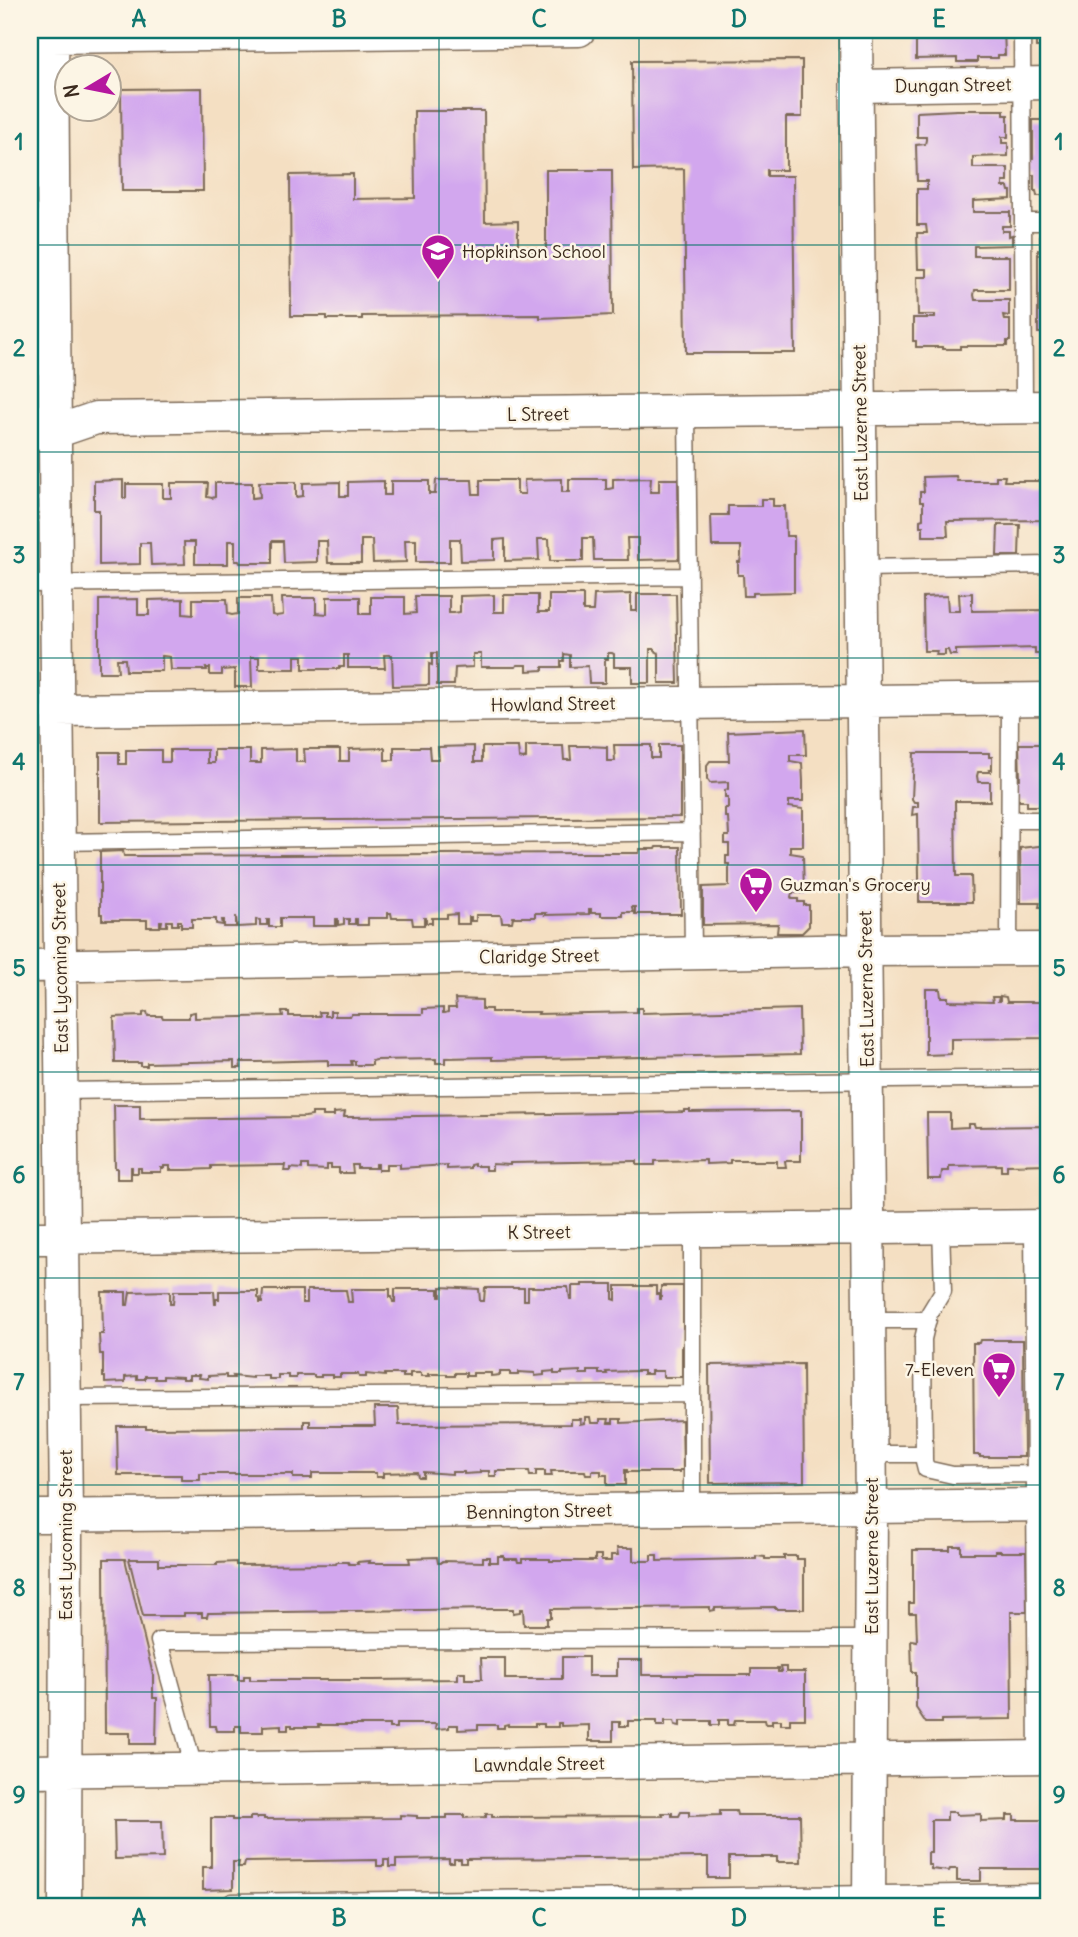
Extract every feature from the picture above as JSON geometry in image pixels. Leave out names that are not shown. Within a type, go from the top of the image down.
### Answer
[{"type":"street","points":[[52,33],[579,30]]},
{"type":"street","name":"East Luzerne Street","points":[[856,30],[871,1507],[869,1901]]},
{"type":"street","name":"East Lycoming Street","points":[[52,33],[41,125],[43,583],[57,710],[59,842],[45,966],[61,1091],[66,1516],[65,1907]]},
{"type":"street","name":"Dungan Street","points":[[857,86],[1035,84]]},
{"type":"street","name":"L Street","points":[[43,433],[96,418],[1036,407]]},
{"type":"street","name":"Howland Street","points":[[57,710],[1048,699]]},
{"type":"street","name":"Claridge Street","points":[[45,966],[1048,949]]},
{"type":"street","name":"K Street","points":[[30,1238],[1040,1226]]},
{"type":"street","name":"Bennington Street","points":[[30,1516],[1042,1505]]},
{"type":"street","name":"Lawndale Street","points":[[30,1771],[1043,1757]]},
{"type":"lane","points":[[1022,30],[1035,84],[1023,222],[1036,407]]},
{"type":"lane","points":[[1023,222],[1048,222]]},
{"type":"lane","points":[[687,412],[693,953]]},
{"type":"lane","points":[[862,568],[1048,565]]},
{"type":"lane","points":[[43,583],[689,576]]},
{"type":"lane","points":[[1009,949],[1010,699]]},
{"type":"lane","points":[[1010,820],[1048,820]]},
{"type":"lane","points":[[59,842],[692,832]]},
{"type":"lane","points":[[61,1091],[1048,1078]]},
{"type":"lane","points":[[1040,1226],[1041,1386],[1035,1474],[1042,1505],[1043,1757]]},
{"type":"lane","points":[[941,1227],[943,1291],[929,1314],[923,1339],[926,1469],[953,1475],[1035,1474]]},
{"type":"lane","points":[[691,1230],[692,1509]]},
{"type":"lane","points":[[869,1320],[928,1320]]},
{"type":"lane","points":[[65,1398],[692,1394]]},
{"type":"lane","points":[[870,1454],[924,1454]]},
{"type":"lane","points":[[194,1768],[159,1641],[871,1639]]},
{"type":"lane","points":[[232,1907],[232,1902],[869,1901],[1048,1892]]},
{"type":"building","points":[[925,30],[1004,30],[1005,55],[998,55],[998,58],[977,58],[977,62],[957,62],[957,58],[916,59],[916,34],[926,34]]},
{"type":"building","points":[[1036,30],[1048,30],[1048,47],[1036,47]]},
{"type":"building","points":[[802,60],[802,117],[786,117],[786,170],[767,170],[767,176],[793,176],[795,353],[686,353],[684,169],[633,170],[632,61]]},
{"type":"building","points":[[202,88],[203,191],[122,191],[122,89]]},
{"type":"building","points":[[1004,110],[1004,115],[1008,115],[1008,137],[1002,137],[1002,143],[1008,143],[1008,156],[973,157],[973,168],[1008,168],[1008,182],[1003,182],[1003,187],[1008,187],[1011,191],[1011,199],[973,201],[973,212],[1010,212],[1010,226],[1002,226],[1002,231],[1009,231],[1009,236],[1012,235],[1012,245],[974,246],[974,256],[1009,256],[1009,290],[975,290],[974,295],[975,300],[1009,300],[1009,316],[1003,315],[1004,320],[1010,320],[1010,341],[1007,341],[1007,346],[960,346],[960,349],[942,349],[916,347],[916,341],[913,341],[913,318],[935,318],[935,315],[918,315],[917,277],[927,277],[927,269],[918,269],[917,233],[927,233],[926,225],[917,225],[917,189],[927,189],[927,181],[917,181],[916,145],[925,144],[926,137],[917,137],[917,112]]},
{"type":"building","points":[[414,111],[484,111],[485,222],[518,221],[518,252],[546,252],[546,170],[612,170],[613,315],[540,318],[540,315],[362,316],[362,319],[291,316],[290,175],[353,174],[353,199],[415,198]]},
{"type":"building","points":[[1033,120],[1048,120],[1048,196],[1037,196],[1034,191],[1034,175],[1029,175],[1029,158],[1033,158]]},
{"type":"building","points":[[1040,232],[1048,232],[1048,333],[1038,333]]},
{"type":"building","points":[[956,476],[957,481],[996,481],[996,476],[1005,476],[1004,481],[1048,481],[1048,520],[947,521],[948,536],[923,536],[920,520],[923,519],[923,502],[920,502],[920,492],[924,492],[923,477]]},
{"type":"building","points":[[651,478],[650,492],[659,492],[659,479],[678,479],[679,559],[638,560],[638,538],[627,538],[628,560],[594,560],[593,538],[583,538],[583,561],[550,561],[549,539],[538,539],[539,560],[505,561],[505,539],[494,540],[494,560],[461,561],[460,539],[450,539],[450,562],[416,562],[416,540],[405,540],[406,562],[373,563],[372,540],[361,540],[361,563],[328,563],[327,541],[317,541],[317,562],[284,563],[283,541],[272,541],[272,563],[240,563],[235,561],[235,541],[228,541],[228,564],[195,564],[195,542],[184,542],[185,564],[151,565],[150,543],[140,543],[140,564],[99,565],[99,510],[94,510],[94,481],[123,480],[123,498],[126,498],[126,484],[163,484],[163,498],[171,498],[171,483],[208,483],[207,497],[212,498],[215,497],[215,483],[252,483],[252,498],[260,497],[259,482],[296,482],[296,497],[303,496],[303,483],[340,482],[340,496],[348,496],[348,482],[384,481],[384,495],[391,495],[391,481],[429,481],[429,494],[435,494],[436,480],[472,480],[473,494],[480,494],[480,480],[517,480],[517,494],[525,494],[524,480],[562,479],[562,492],[569,492],[569,479],[606,479],[606,489],[609,489],[613,488],[613,479]]},
{"type":"building","points":[[761,499],[773,499],[773,506],[785,506],[786,536],[794,536],[794,592],[753,593],[753,596],[744,596],[743,575],[738,575],[741,546],[712,546],[711,515],[728,515],[728,506],[761,506]]},
{"type":"building","points":[[998,525],[1020,525],[1019,556],[997,556]]},
{"type":"building","points":[[972,593],[972,611],[1048,610],[1048,647],[1042,647],[1043,654],[1035,654],[1035,648],[956,650],[956,655],[950,655],[948,650],[945,650],[945,655],[936,655],[937,651],[924,651],[923,597],[947,596],[948,611],[960,611],[959,594]]},
{"type":"building","points":[[631,594],[631,611],[637,611],[637,594],[676,594],[678,683],[659,683],[659,653],[655,649],[650,649],[650,683],[632,683],[632,667],[614,667],[612,653],[608,653],[608,659],[605,659],[605,683],[589,683],[588,666],[570,667],[570,655],[564,654],[561,667],[543,667],[543,670],[527,671],[527,665],[481,667],[481,654],[473,654],[473,667],[455,668],[454,685],[437,685],[437,653],[432,653],[432,665],[429,664],[429,685],[393,686],[392,655],[384,655],[385,668],[348,668],[348,655],[344,655],[344,667],[339,669],[303,669],[303,656],[295,656],[295,669],[259,669],[259,657],[251,657],[252,687],[235,687],[235,669],[222,670],[222,675],[210,675],[210,668],[171,670],[170,657],[162,656],[162,671],[126,671],[125,659],[117,659],[118,672],[99,672],[99,600],[138,599],[138,615],[149,615],[149,600],[183,599],[183,614],[193,615],[193,599],[227,599],[228,614],[232,615],[238,614],[238,598],[271,598],[272,615],[276,616],[283,615],[282,598],[316,598],[316,613],[327,614],[327,597],[360,597],[360,614],[371,614],[371,597],[405,597],[405,614],[416,613],[415,596],[449,596],[449,613],[454,613],[460,612],[460,596],[494,595],[494,612],[504,612],[504,595],[538,595],[538,612],[549,612],[549,595],[583,595],[583,611],[593,611],[594,595]]},
{"type":"building","points":[[805,729],[806,755],[790,755],[790,761],[802,763],[803,801],[789,801],[789,807],[803,809],[803,846],[790,846],[790,853],[803,855],[804,893],[792,893],[791,897],[809,905],[809,926],[802,933],[777,933],[778,924],[703,925],[703,887],[729,886],[729,864],[726,864],[726,856],[729,856],[729,844],[725,844],[725,836],[729,836],[728,817],[725,817],[728,797],[725,797],[725,790],[728,789],[728,782],[710,783],[707,779],[707,765],[710,761],[729,761],[728,732]]},
{"type":"building","points":[[1019,744],[1048,744],[1048,806],[1027,806],[1027,801],[1014,799],[1014,779],[1020,779]]},
{"type":"building","points":[[614,745],[651,745],[651,758],[659,758],[659,745],[680,745],[680,817],[100,822],[100,752],[119,752],[119,764],[126,764],[126,750],[161,750],[161,762],[170,762],[170,750],[207,750],[207,763],[214,763],[214,750],[250,750],[250,763],[261,763],[261,750],[296,749],[296,762],[305,762],[304,749],[340,749],[340,761],[349,761],[349,749],[385,748],[385,760],[394,760],[394,747],[429,747],[430,759],[439,759],[438,747],[474,746],[474,762],[482,762],[482,747],[518,747],[519,758],[523,759],[526,758],[526,746],[563,746],[564,760],[571,760],[570,746],[588,746],[607,747],[607,761],[615,761]]},
{"type":"building","points":[[914,753],[989,753],[989,757],[992,757],[992,770],[978,772],[977,776],[978,782],[990,782],[990,801],[955,801],[956,876],[971,876],[972,902],[919,902],[919,891],[913,891],[913,881],[919,881],[918,814],[912,815],[913,807],[918,807],[918,802],[912,799]]},
{"type":"building","points":[[1048,845],[1048,907],[1039,907],[1040,903],[1021,903],[1020,848]]},
{"type":"building","points":[[680,847],[681,914],[635,914],[635,907],[632,907],[633,912],[623,912],[623,916],[601,916],[601,913],[591,913],[589,909],[589,914],[535,913],[535,917],[513,917],[512,922],[502,922],[501,915],[476,915],[476,921],[471,921],[469,917],[469,924],[457,924],[457,914],[447,915],[447,918],[432,918],[432,923],[426,923],[424,918],[424,925],[413,925],[412,918],[392,918],[391,913],[388,913],[388,918],[368,918],[368,925],[357,925],[357,919],[355,924],[349,924],[349,919],[344,919],[344,924],[338,925],[336,919],[336,926],[313,926],[313,918],[280,918],[280,927],[269,927],[269,920],[267,925],[260,925],[260,920],[256,919],[256,926],[237,927],[236,916],[236,927],[224,927],[224,920],[223,925],[216,924],[216,919],[192,919],[192,927],[181,927],[181,921],[178,921],[178,925],[172,925],[172,921],[167,921],[167,926],[161,926],[160,921],[160,927],[147,927],[147,920],[102,920],[100,914],[100,852],[123,851],[124,856],[639,853],[640,849]]},
{"type":"building","points":[[926,989],[940,989],[941,997],[948,997],[948,1001],[993,1002],[992,997],[999,997],[1000,1001],[1000,996],[1006,997],[1007,1002],[1040,1002],[1041,997],[1046,997],[1048,1038],[951,1039],[951,1054],[926,1055]]},
{"type":"building","points":[[455,999],[482,1000],[482,1009],[491,1009],[491,1012],[539,1012],[538,1014],[637,1012],[637,1008],[642,1008],[642,1013],[799,1009],[800,1054],[492,1060],[492,1057],[445,1058],[445,1063],[436,1063],[436,1059],[376,1060],[372,1061],[372,1065],[355,1065],[355,1061],[351,1061],[352,1065],[328,1065],[328,1060],[240,1062],[241,1068],[234,1068],[234,1061],[147,1063],[147,1066],[141,1066],[141,1063],[115,1063],[114,1017],[143,1016],[143,1013],[147,1012],[148,1016],[163,1018],[189,1018],[189,1013],[195,1012],[195,1018],[283,1016],[282,1012],[289,1012],[289,1016],[320,1016],[319,1012],[325,1012],[325,1016],[330,1016],[330,1011],[335,1011],[335,1016],[350,1016],[422,1014],[423,1009],[443,1008],[445,1013],[448,1008],[456,1008]]},
{"type":"building","points":[[114,1105],[140,1105],[140,1119],[305,1117],[312,1116],[312,1113],[334,1116],[334,1113],[345,1112],[344,1117],[684,1110],[801,1111],[801,1161],[785,1161],[786,1167],[777,1167],[777,1161],[753,1160],[706,1164],[706,1160],[655,1161],[655,1165],[637,1165],[637,1161],[510,1163],[492,1164],[492,1170],[485,1170],[485,1166],[474,1164],[470,1165],[470,1168],[447,1169],[447,1165],[400,1168],[400,1164],[386,1164],[386,1170],[378,1170],[376,1164],[376,1168],[357,1168],[357,1165],[352,1165],[353,1173],[339,1173],[339,1168],[331,1168],[331,1165],[327,1165],[327,1170],[308,1169],[308,1165],[302,1165],[302,1169],[291,1168],[291,1171],[284,1171],[285,1165],[211,1166],[211,1169],[187,1170],[170,1170],[170,1166],[164,1166],[161,1172],[141,1172],[141,1168],[138,1168],[138,1173],[132,1173],[131,1167],[131,1179],[117,1179]]},
{"type":"building","points":[[927,1113],[950,1113],[950,1128],[968,1127],[968,1124],[974,1124],[975,1127],[1048,1126],[1048,1164],[1007,1165],[1007,1171],[1001,1171],[1001,1165],[949,1166],[949,1171],[942,1171],[941,1179],[928,1179]]},
{"type":"building","points":[[613,1284],[613,1299],[616,1300],[616,1286],[656,1286],[656,1294],[659,1294],[661,1299],[661,1286],[683,1286],[683,1328],[687,1328],[686,1346],[682,1346],[682,1377],[663,1377],[663,1371],[651,1371],[651,1374],[643,1374],[643,1371],[599,1374],[599,1371],[588,1371],[588,1374],[580,1374],[580,1371],[554,1374],[554,1371],[535,1376],[535,1373],[518,1372],[518,1375],[510,1375],[510,1372],[500,1372],[500,1375],[491,1376],[491,1373],[473,1373],[473,1376],[455,1373],[455,1376],[421,1376],[421,1373],[410,1373],[410,1377],[403,1377],[403,1374],[366,1374],[366,1377],[359,1377],[358,1374],[340,1374],[340,1377],[296,1375],[296,1378],[278,1375],[278,1379],[269,1379],[269,1376],[226,1378],[226,1375],[208,1376],[208,1379],[199,1378],[200,1375],[189,1375],[189,1379],[163,1376],[163,1379],[155,1379],[155,1376],[145,1376],[145,1379],[137,1379],[137,1376],[125,1377],[125,1382],[105,1383],[103,1377],[103,1354],[100,1354],[99,1334],[103,1334],[102,1292],[126,1292],[128,1305],[130,1292],[170,1291],[170,1304],[173,1304],[174,1291],[214,1291],[216,1304],[219,1291],[258,1291],[258,1298],[262,1303],[263,1290],[302,1290],[302,1303],[307,1303],[307,1290],[346,1290],[348,1302],[352,1302],[351,1289],[390,1289],[390,1297],[395,1302],[395,1289],[439,1289],[441,1297],[441,1287],[479,1289],[480,1301],[484,1301],[485,1288],[524,1288],[524,1300],[528,1300],[528,1287],[568,1287],[572,1299],[572,1286]]},
{"type":"building","points":[[1044,1289],[1048,1289],[1048,1365],[1045,1364]]},
{"type":"building","name":"7-Eleven","points":[[980,1340],[1023,1340],[1024,1457],[974,1455],[973,1343],[979,1343]]},
{"type":"building","points":[[803,1364],[804,1482],[710,1483],[709,1365]]},
{"type":"building","points":[[374,1408],[398,1408],[399,1425],[571,1424],[571,1419],[581,1419],[580,1424],[585,1423],[585,1417],[590,1417],[591,1423],[600,1423],[600,1419],[609,1419],[608,1423],[613,1423],[613,1419],[621,1419],[621,1423],[682,1420],[683,1470],[625,1470],[625,1485],[607,1485],[607,1475],[601,1475],[601,1471],[592,1471],[592,1475],[586,1475],[585,1471],[551,1471],[552,1476],[545,1476],[545,1471],[536,1471],[536,1476],[530,1476],[529,1471],[496,1471],[496,1476],[489,1476],[489,1471],[464,1474],[423,1472],[423,1477],[418,1477],[417,1472],[383,1473],[383,1477],[376,1477],[376,1473],[312,1473],[312,1478],[293,1478],[293,1474],[200,1474],[200,1480],[181,1480],[181,1475],[118,1475],[117,1426],[304,1427],[304,1421],[310,1421],[310,1426],[375,1426]]},
{"type":"building","points":[[1048,1442],[1048,1475],[1045,1475]]},
{"type":"building","points":[[950,1546],[961,1546],[961,1553],[1026,1552],[1027,1612],[1011,1612],[1012,1719],[941,1720],[941,1723],[926,1723],[916,1708],[916,1672],[912,1672],[911,1640],[917,1641],[916,1613],[909,1613],[909,1603],[913,1603],[913,1550],[950,1550]]},
{"type":"building","points":[[617,1548],[633,1548],[633,1561],[651,1561],[651,1555],[657,1555],[657,1561],[756,1559],[756,1556],[784,1559],[784,1556],[797,1556],[797,1559],[804,1559],[804,1609],[551,1609],[551,1618],[547,1618],[547,1625],[524,1625],[523,1609],[513,1613],[513,1609],[494,1609],[208,1613],[207,1617],[202,1617],[202,1613],[143,1616],[129,1559],[159,1559],[159,1565],[217,1565],[236,1562],[236,1565],[337,1562],[358,1564],[357,1562],[370,1561],[369,1563],[410,1563],[409,1558],[437,1557],[438,1563],[483,1562],[483,1557],[489,1557],[489,1562],[498,1562],[498,1556],[517,1559],[518,1562],[522,1562],[522,1559],[595,1561],[595,1555],[601,1555],[601,1561],[611,1561],[611,1555],[618,1555]]},
{"type":"building","points":[[104,1559],[125,1559],[153,1675],[153,1698],[157,1698],[156,1744],[130,1744],[130,1733],[105,1733]]},
{"type":"building","points":[[562,1657],[588,1657],[588,1676],[617,1676],[617,1660],[642,1660],[642,1675],[751,1675],[751,1669],[778,1669],[778,1672],[781,1672],[780,1667],[786,1667],[786,1672],[805,1672],[805,1719],[790,1719],[790,1724],[781,1724],[781,1720],[772,1720],[772,1724],[766,1724],[765,1720],[735,1720],[734,1725],[728,1725],[728,1720],[719,1720],[719,1725],[711,1725],[711,1721],[680,1721],[680,1726],[675,1725],[674,1721],[665,1721],[665,1726],[657,1726],[657,1721],[628,1721],[628,1726],[613,1722],[613,1741],[589,1741],[589,1725],[561,1726],[561,1723],[558,1723],[558,1727],[544,1727],[544,1724],[508,1724],[504,1725],[504,1728],[497,1728],[497,1725],[478,1725],[478,1729],[458,1730],[458,1725],[435,1729],[436,1724],[396,1724],[396,1728],[389,1728],[389,1725],[288,1725],[288,1730],[281,1730],[281,1725],[263,1726],[263,1732],[241,1732],[241,1726],[235,1726],[235,1731],[216,1731],[215,1726],[210,1726],[209,1675],[238,1675],[238,1680],[250,1676],[250,1680],[373,1680],[458,1679],[458,1672],[465,1672],[465,1679],[482,1679],[481,1658],[505,1658],[505,1679],[562,1679]]},
{"type":"building","points":[[720,1811],[736,1811],[737,1815],[800,1815],[801,1862],[777,1862],[777,1857],[729,1857],[729,1878],[708,1878],[708,1857],[466,1859],[466,1863],[461,1863],[461,1859],[454,1859],[454,1863],[449,1863],[449,1859],[396,1860],[396,1867],[389,1867],[389,1860],[384,1860],[384,1866],[377,1866],[377,1860],[245,1862],[244,1867],[238,1867],[239,1862],[233,1862],[233,1889],[203,1890],[203,1867],[211,1867],[211,1818],[400,1818],[400,1815],[447,1818],[447,1815],[464,1815],[464,1818],[486,1817],[486,1814],[492,1814],[492,1817],[663,1816],[662,1813],[679,1816],[681,1812],[689,1812],[689,1816],[720,1815]]},
{"type":"building","points":[[947,1812],[956,1812],[956,1815],[981,1814],[981,1821],[1007,1820],[1007,1815],[1014,1815],[1014,1820],[1048,1820],[1048,1869],[981,1869],[981,1881],[957,1881],[957,1869],[931,1869],[931,1865],[928,1865],[928,1852],[931,1852],[931,1820],[947,1820]]},
{"type":"building","points":[[114,1821],[162,1821],[163,1858],[115,1859]]},
{"type":"building","points":[[959,1901],[1004,1902],[1004,1907],[959,1907]]},
{"type":"place","name":"Hopkinson School","points":[[438,281]]},
{"type":"place","name":"Guzman's Grocery","points":[[756,914]]},
{"type":"place","name":"7-Eleven","points":[[999,1399]]}]
